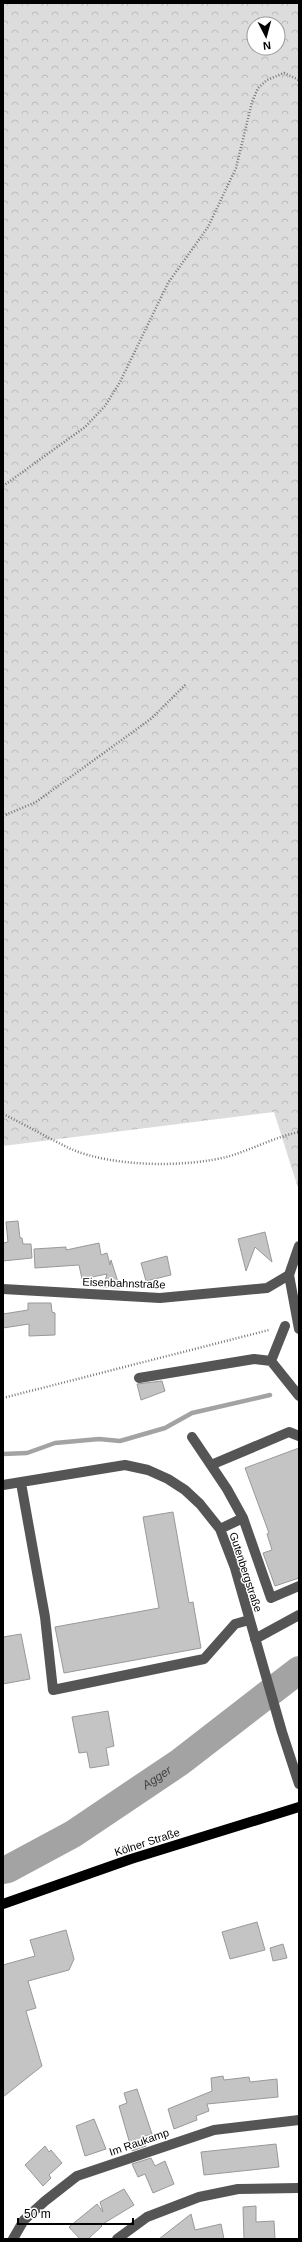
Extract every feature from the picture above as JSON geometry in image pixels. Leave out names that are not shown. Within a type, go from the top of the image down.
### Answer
[{"type":"main road","name":"Kölner Straße","points":[[3,1904],[131,1859],[299,1807]]},
{"type":"street","points":[[299,1246],[289,1275],[299,1329]]},
{"type":"street","name":"Eisenbahnstraße","points":[[3,1289],[160,1298],[267,1288],[289,1275]]},
{"type":"street","points":[[271,1362],[285,1326]]},
{"type":"street","points":[[139,1378],[254,1359],[271,1362],[299,1396]]},
{"type":"street","points":[[211,1465],[289,1432],[299,1436]]},
{"type":"street","points":[[192,1437],[243,1518],[271,1598],[299,1586]]},
{"type":"street","name":"Gutenbergstraße","points":[[3,1485],[125,1465],[148,1470],[168,1479],[200,1504],[220,1529],[235,1568],[282,1732],[299,1784]]},
{"type":"street","points":[[21,1482],[45,1617],[53,1690],[204,1659],[235,1624],[249,1620]]},
{"type":"street","points":[[220,1529],[243,1518]]},
{"type":"street","points":[[255,1640],[299,1615]]},
{"type":"street","name":"Im Raukamp","points":[[13,2239],[24,2220],[45,2201],[78,2176],[214,2130],[299,2120]]},
{"type":"street","points":[[117,2239],[147,2217],[199,2197],[238,2189],[299,2188]]},
{"type":"path","points":[[3,486],[85,427],[105,406],[120,382],[168,283],[208,227],[233,175],[252,102],[258,88],[267,80],[284,73],[299,80]]},
{"type":"path","points":[[3,816],[43,797],[152,718],[186,684]]},
{"type":"path","points":[[3,1114],[72,1149],[108,1160],[142,1163],[202,1162],[230,1156],[299,1132]]},
{"type":"path","points":[[3,1398],[285,1326]]},
{"type":"green space","points":[[3,3],[299,3],[299,1191],[274,1112],[3,1146]]},
{"type":"building","points":[[18,1221],[20,1238],[22,1238],[23,1244],[31,1244],[32,1258],[3,1261],[3,1243],[8,1242],[6,1222]]},
{"type":"building","points":[[265,1232],[272,1262],[255,1247],[246,1271],[238,1239]]},
{"type":"building","points":[[99,1243],[101,1255],[107,1253],[110,1265],[111,1260],[120,1288],[103,1287],[107,1274],[82,1279],[79,1265],[35,1268],[34,1249],[66,1247],[66,1250]]},
{"type":"building","points":[[167,1256],[171,1275],[146,1281],[141,1263]]},
{"type":"building","points":[[28,1303],[51,1303],[52,1312],[55,1313],[55,1335],[29,1336],[29,1324],[3,1328],[3,1314],[28,1310]]},
{"type":"building","points":[[162,1381],[165,1391],[141,1400],[137,1384]]},
{"type":"building","points":[[299,1448],[299,1578],[275,1586],[263,1553],[272,1550],[267,1534],[269,1533],[245,1468]]},
{"type":"building","points":[[173,1512],[189,1603],[193,1602],[201,1648],[64,1673],[55,1627],[159,1608],[143,1517]]},
{"type":"building","points":[[21,1634],[30,1679],[3,1684],[3,1637]]},
{"type":"building","points":[[108,1711],[114,1746],[106,1748],[109,1765],[90,1768],[87,1752],[79,1753],[72,1717]]},
{"type":"building","points":[[257,1922],[265,1950],[230,1959],[222,1932]]},
{"type":"building","points":[[66,1930],[74,1959],[69,1970],[28,1981],[36,2008],[26,2011],[42,2066],[3,2097],[3,1965],[35,1956],[30,1940]]},
{"type":"building","points":[[283,1944],[287,1958],[273,1961],[270,1948]]},
{"type":"building","points":[[223,2076],[224,2080],[249,2077],[250,2082],[277,2079],[278,2097],[207,2104],[209,2111],[196,2116],[197,2120],[174,2129],[168,2109],[212,2091],[211,2078]]},
{"type":"building","points":[[137,2089],[152,2134],[142,2137],[146,2146],[132,2151],[119,2106],[127,2103],[124,2093]]},
{"type":"building","points":[[94,2119],[106,2149],[85,2156],[76,2126]]},
{"type":"building","points":[[276,2144],[279,2167],[204,2175],[201,2152]]},
{"type":"building","points":[[45,2146],[49,2152],[51,2150],[62,2163],[49,2175],[51,2178],[43,2186],[25,2165]]},
{"type":"building","points":[[151,2158],[155,2166],[165,2161],[174,2184],[153,2193],[145,2174],[138,2177],[132,2164]]},
{"type":"building","points":[[124,2189],[134,2205],[101,2225],[102,2226],[88,2239],[80,2239],[69,2227],[97,2204],[103,2212],[100,2202]]},
{"type":"building","points":[[256,2206],[256,2222],[274,2221],[275,2239],[244,2239],[243,2207]]},
{"type":"building","points":[[191,2214],[195,2230],[221,2224],[224,2239],[159,2239]]},
{"type":"waterway","points":[[3,1454],[27,1453],[55,1443],[99,1439],[120,1441],[165,1428],[192,1413],[270,1395]]},
{"type":"waterway","name":"Agger","points":[[3,1870],[8,1869],[73,1834],[180,1762],[299,1670]]}]
